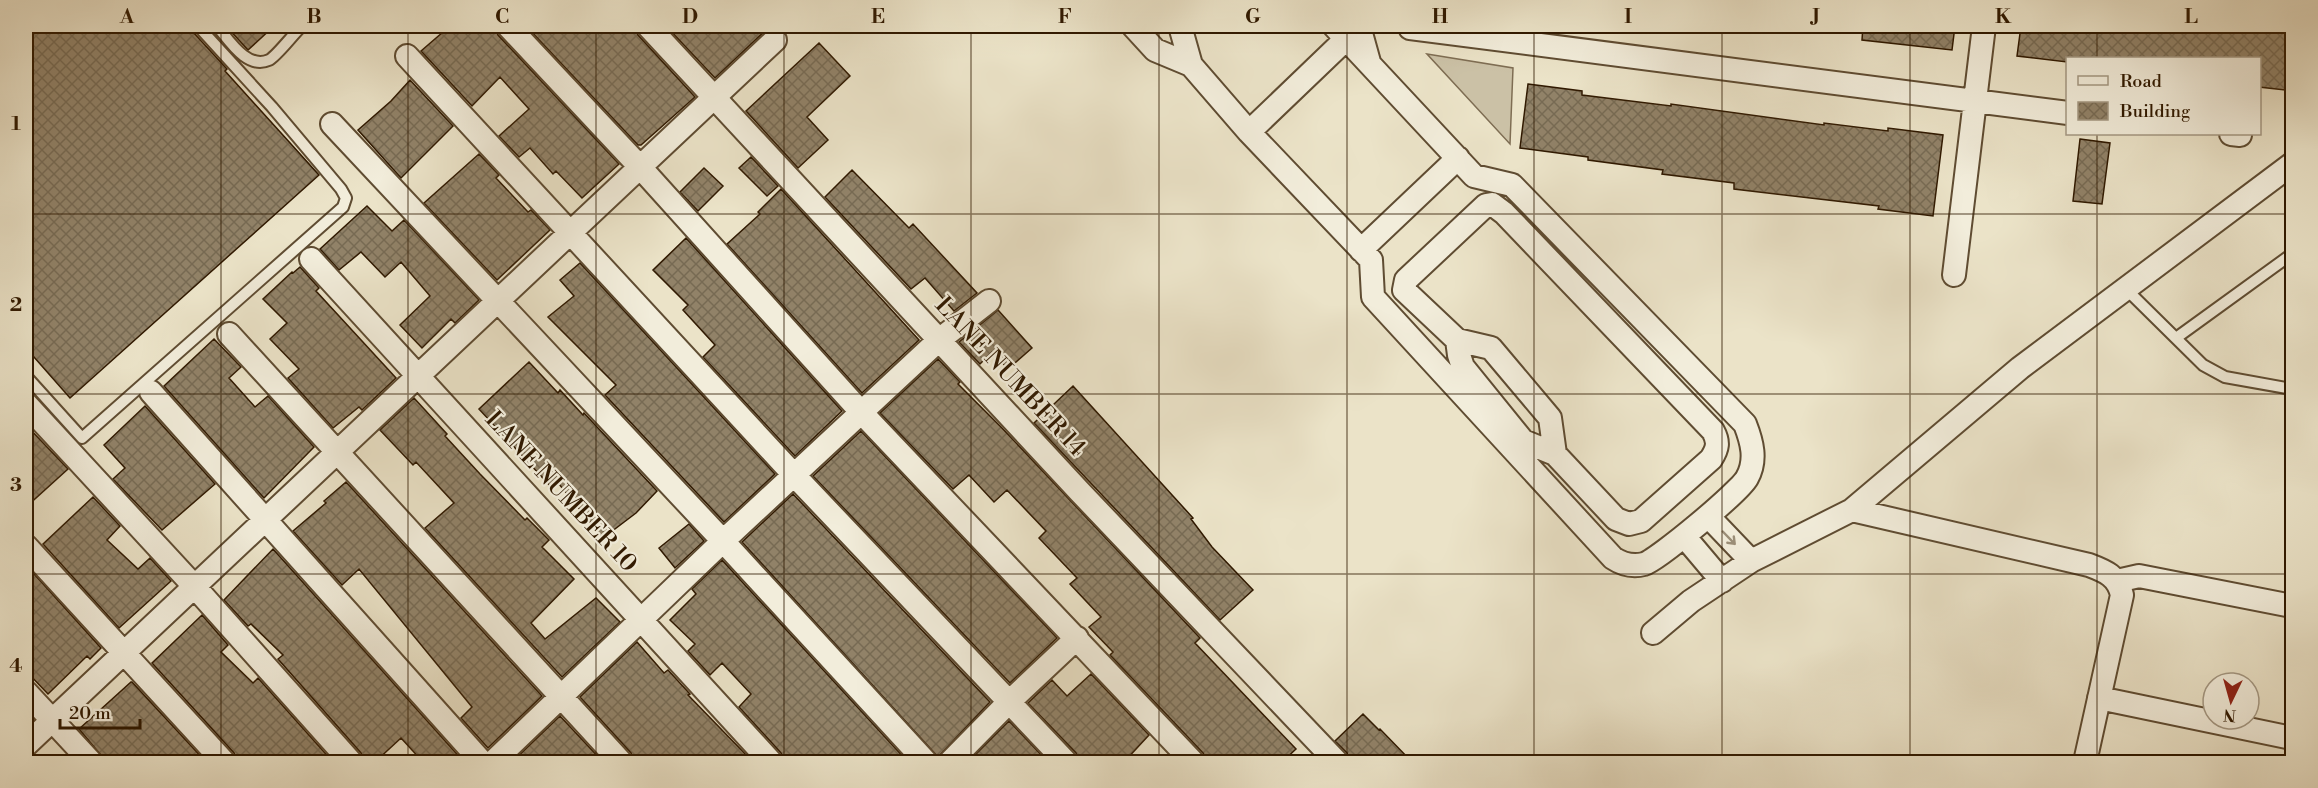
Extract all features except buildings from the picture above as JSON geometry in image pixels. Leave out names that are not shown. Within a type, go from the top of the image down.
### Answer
[{"type":"street","points":[[508,26],[640,167],[861,412],[1193,762]]},
{"type":"street","name":"LANE NUMBER 14","points":[[648,26],[1080,492],[1337,762]]},
{"type":"street","points":[[1132,26],[1155,50],[1191,65]]},
{"type":"street","points":[[1180,26],[1191,65],[1249,132],[1371,260],[1373,297],[1495,418],[1613,558],[1622,564],[1644,564],[1655,558],[1708,516],[1747,479],[1753,446],[1745,424],[1512,185],[1474,176],[1370,64],[1346,30],[1249,132]]},
{"type":"street","points":[[1954,275],[1984,26]]},
{"type":"street","points":[[1410,28],[2066,113]]},
{"type":"street","points":[[26,745],[775,40]]},
{"type":"street","points":[[407,56],[794,475],[1066,762]]},
{"type":"street","points":[[332,124],[723,541],[926,762]]},
{"type":"street","points":[[1361,250],[1458,158]]},
{"type":"street","points":[[1653,633],[1691,602],[1750,561],[1852,510],[2020,368],[2292,164]]},
{"type":"street","points":[[1457,340],[1463,367],[1495,418],[1523,441],[1555,454],[1616,519],[1629,524],[1641,521],[1711,459],[1718,446],[1713,431],[1504,213],[1492,204],[1486,205],[1407,280],[1404,290],[1457,340],[1491,348],[1550,417],[1555,454]]},
{"type":"street","name":"LANE NUMBER 10","points":[[311,259],[771,762]]},
{"type":"street","points":[[493,762],[861,412],[939,340],[988,301]]},
{"type":"street","points":[[1626,340],[1646,321]]},
{"type":"street","points":[[230,334],[336,453],[621,762]]},
{"type":"street","points":[[151,392],[482,762]]},
{"type":"street","points":[[26,404],[194,586],[351,762]]},
{"type":"street","points":[[1852,510],[2089,565],[2105,570],[2118,581],[2122,595],[2085,762]]},
{"type":"street","points":[[1708,516],[1750,561]]},
{"type":"street","points":[[1684,536],[1722,581]]},
{"type":"street","points":[[26,546],[224,762]]},
{"type":"street","points":[[2118,581],[2139,576],[2292,606]]},
{"type":"street","points":[[951,762],[1008,703],[1077,638]]},
{"type":"street","points":[[26,692],[91,762]]},
{"type":"street","points":[[2099,698],[2292,738]]},
{"type":"lane","points":[[26,376],[82,438],[343,207],[346,198],[341,189],[272,107],[198,26]]},
{"type":"lane","points":[[217,26],[244,57],[256,62],[270,60],[302,26]]},
{"type":"lane","points":[[2176,338],[2292,254]]},
{"type":"lane","points":[[2126,289],[2203,365],[2215,373],[2292,388]]},
{"type":"shaded area","points":[[1427,54],[1513,68],[1510,144]]}]
